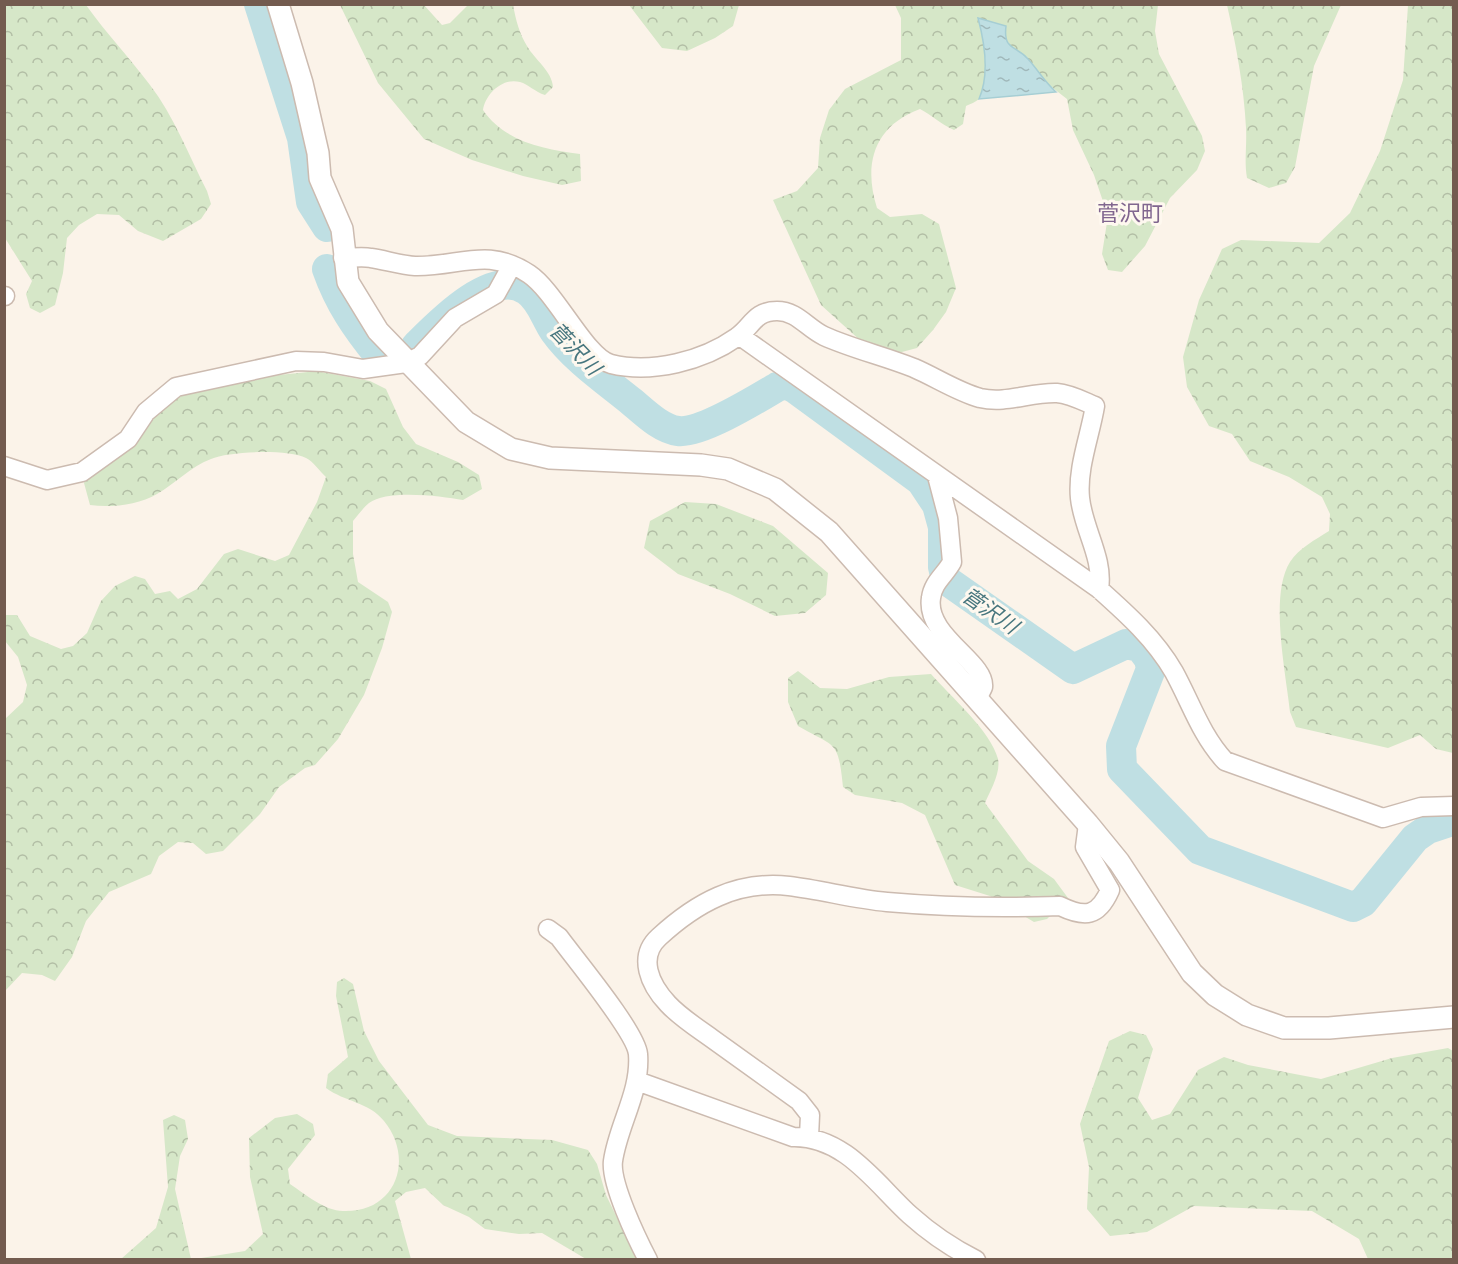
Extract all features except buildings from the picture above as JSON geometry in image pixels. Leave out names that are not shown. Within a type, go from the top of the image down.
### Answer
[{"type":"street","points":[[278,4],[304,94],[326,196],[342,229],[348,282],[378,331],[406,363],[466,422],[511,449],[550,458],[701,465],[728,469],[775,489],[829,532],[1088,824],[1119,862],[1192,973],[1215,995],[1247,1015],[1284,1028],[1329,1028],[1454,1017]]},
{"type":"street","points":[[344,258],[369,257],[413,266],[475,258],[497,260],[509,271],[531,275],[596,355],[608,364],[630,367],[679,362],[723,346],[740,336],[751,320],[762,314],[777,311],[795,314],[822,335],[849,347],[911,367],[979,398],[1006,400],[1058,393],[1095,406],[1080,480],[1080,498],[1101,575],[1099,589]]},
{"type":"street","points":[[4,466],[47,480],[82,472],[128,439],[146,412],[176,387],[296,361],[324,362],[363,369],[406,363],[420,356],[455,318],[496,294],[509,271]]},
{"type":"street","points":[[740,336],[1099,589],[1138,624],[1154,645],[1173,671],[1213,748],[1225,761],[1383,818],[1421,807],[1454,806]]},
{"type":"street","points":[[937,476],[948,518],[952,553],[931,596],[930,611],[937,626],[981,676],[983,687],[977,699]]},
{"type":"street","points":[[809,1137],[810,1115],[799,1101],[667,1004],[650,977],[646,961],[652,943],[682,915],[704,900],[730,891],[758,887],[787,886],[866,900],[910,904],[1060,906],[1077,914],[1095,912],[1104,902],[1110,890],[1085,847],[1088,824]]},
{"type":"street","points":[[548,929],[559,937],[627,1031],[638,1052],[637,1081],[613,1163],[634,1235],[648,1260]]},
{"type":"street","points":[[637,1081],[794,1137],[809,1137],[852,1157],[933,1235],[976,1260]]},
{"type":"green space","points":[[4,5],[86,5],[159,97],[181,137],[211,204],[201,219],[163,241],[138,231],[119,215],[97,214],[79,225],[67,238],[63,273],[55,305],[40,313],[30,308],[26,294],[32,281],[5,238]]},
{"type":"green space","points":[[340,5],[424,5],[442,25],[450,23],[468,5],[513,5],[524,41],[550,76],[553,87],[545,95],[526,84],[507,82],[491,93],[483,110],[502,130],[514,137],[553,150],[580,154],[581,181],[562,185],[523,176],[472,160],[424,139],[378,83]]},
{"type":"green space","points":[[629,5],[739,5],[733,26],[715,38],[687,51],[662,48]]},
{"type":"green space","points":[[895,5],[1158,5],[1155,31],[1159,54],[1202,136],[1205,151],[1197,170],[1170,198],[1145,246],[1122,272],[1108,270],[1102,254],[1108,216],[1094,175],[1073,130],[1067,99],[1040,78],[1027,57],[1013,50],[1005,37],[979,18],[985,60],[985,83],[979,99],[966,106],[963,124],[954,130],[920,109],[904,116],[882,136],[872,162],[871,176],[877,208],[890,217],[922,214],[939,224],[956,288],[946,312],[917,348],[898,353],[862,342],[821,305],[773,200],[797,191],[818,168],[820,138],[829,110],[845,89],[901,60],[901,18]]},
{"type":"green space","points":[[1227,5],[1341,5],[1314,66],[1295,167],[1286,183],[1269,188],[1247,178],[1243,97]]},
{"type":"green space","points":[[1408,5],[1453,5],[1453,753],[1436,749],[1420,735],[1388,748],[1296,727],[1290,712],[1283,656],[1281,594],[1284,576],[1290,562],[1303,548],[1329,531],[1330,514],[1322,497],[1289,477],[1250,461],[1232,434],[1209,426],[1187,387],[1183,357],[1199,300],[1222,249],[1241,240],[1319,243],[1350,213],[1380,151],[1403,80]]},
{"type":"green space","points":[[316,371],[370,381],[386,389],[403,427],[416,444],[458,462],[479,475],[482,489],[463,500],[401,495],[377,499],[365,507],[353,521],[353,554],[358,582],[388,602],[392,612],[382,648],[364,695],[338,739],[315,765],[305,768],[279,787],[260,814],[223,851],[206,854],[193,843],[178,842],[159,856],[151,874],[109,892],[86,921],[72,957],[55,981],[42,975],[22,973],[5,991],[5,719],[23,702],[27,685],[18,657],[5,641],[5,615],[17,615],[30,636],[61,649],[73,646],[87,633],[101,601],[115,586],[135,576],[145,579],[155,594],[170,591],[178,599],[197,589],[224,554],[238,549],[275,561],[289,555],[317,502],[326,477],[306,458],[273,452],[220,456],[196,466],[150,498],[124,505],[90,505],[84,483],[88,472],[132,428],[150,412],[176,397],[194,390],[235,381]]},
{"type":"green space","points":[[685,502],[716,504],[773,526],[828,573],[826,595],[805,613],[775,616],[730,594],[678,574],[644,548],[650,521]]},
{"type":"green space","points":[[798,671],[820,688],[847,689],[889,677],[931,674],[969,714],[994,748],[999,764],[995,782],[985,803],[1028,861],[1054,879],[1068,898],[1047,919],[1034,922],[990,896],[955,885],[925,815],[902,803],[855,795],[843,787],[837,752],[828,742],[798,726],[788,702],[788,678]]},
{"type":"green space","points":[[344,978],[353,984],[364,1031],[379,1061],[428,1125],[457,1136],[552,1140],[588,1150],[597,1164],[606,1195],[637,1259],[586,1259],[542,1233],[519,1234],[485,1229],[469,1217],[443,1205],[425,1188],[406,1192],[395,1201],[411,1259],[195,1259],[245,1251],[263,1234],[250,1177],[249,1138],[275,1118],[297,1114],[313,1124],[315,1135],[288,1169],[290,1184],[322,1205],[343,1211],[361,1209],[376,1203],[395,1181],[399,1167],[398,1151],[393,1136],[384,1121],[364,1106],[326,1088],[328,1074],[348,1057],[336,996],[337,982]]},
{"type":"green space","points":[[1130,1031],[1146,1035],[1153,1049],[1138,1098],[1152,1120],[1170,1114],[1198,1070],[1224,1057],[1248,1065],[1321,1079],[1392,1058],[1448,1048],[1453,1051],[1453,1259],[1368,1259],[1359,1239],[1312,1211],[1194,1206],[1147,1232],[1110,1236],[1087,1209],[1089,1167],[1080,1124],[1109,1041]]},
{"type":"green space","points":[[174,1115],[185,1120],[188,1139],[180,1156],[175,1189],[191,1259],[121,1259],[156,1228],[168,1187],[163,1120]]},
{"type":"water","points":[[978,18],[1006,26],[1008,44],[1028,59],[1056,92],[979,99],[984,79],[985,59]]},
{"type":"waterway","name":"菅沢川","points":[[259,4],[302,138],[311,202],[327,227]]},
{"type":"waterway","name":"菅沢川","points":[[327,269],[349,315],[379,356]]},
{"type":"waterway","name":"菅沢川","points":[[416,346],[466,301],[498,286],[512,285],[526,290],[535,298],[554,331],[580,360],[653,420],[672,430],[688,430],[714,422],[777,387],[786,384],[794,388],[921,481],[937,505],[943,527],[943,567],[946,580],[1073,669],[1126,644],[1140,647],[1149,659],[1151,669],[1121,746],[1122,769],[1200,850],[1353,907],[1363,902],[1415,838],[1428,829],[1452,821]]},
{"type":"district","name":"菅沢町","points":[[1130,213]]}]
